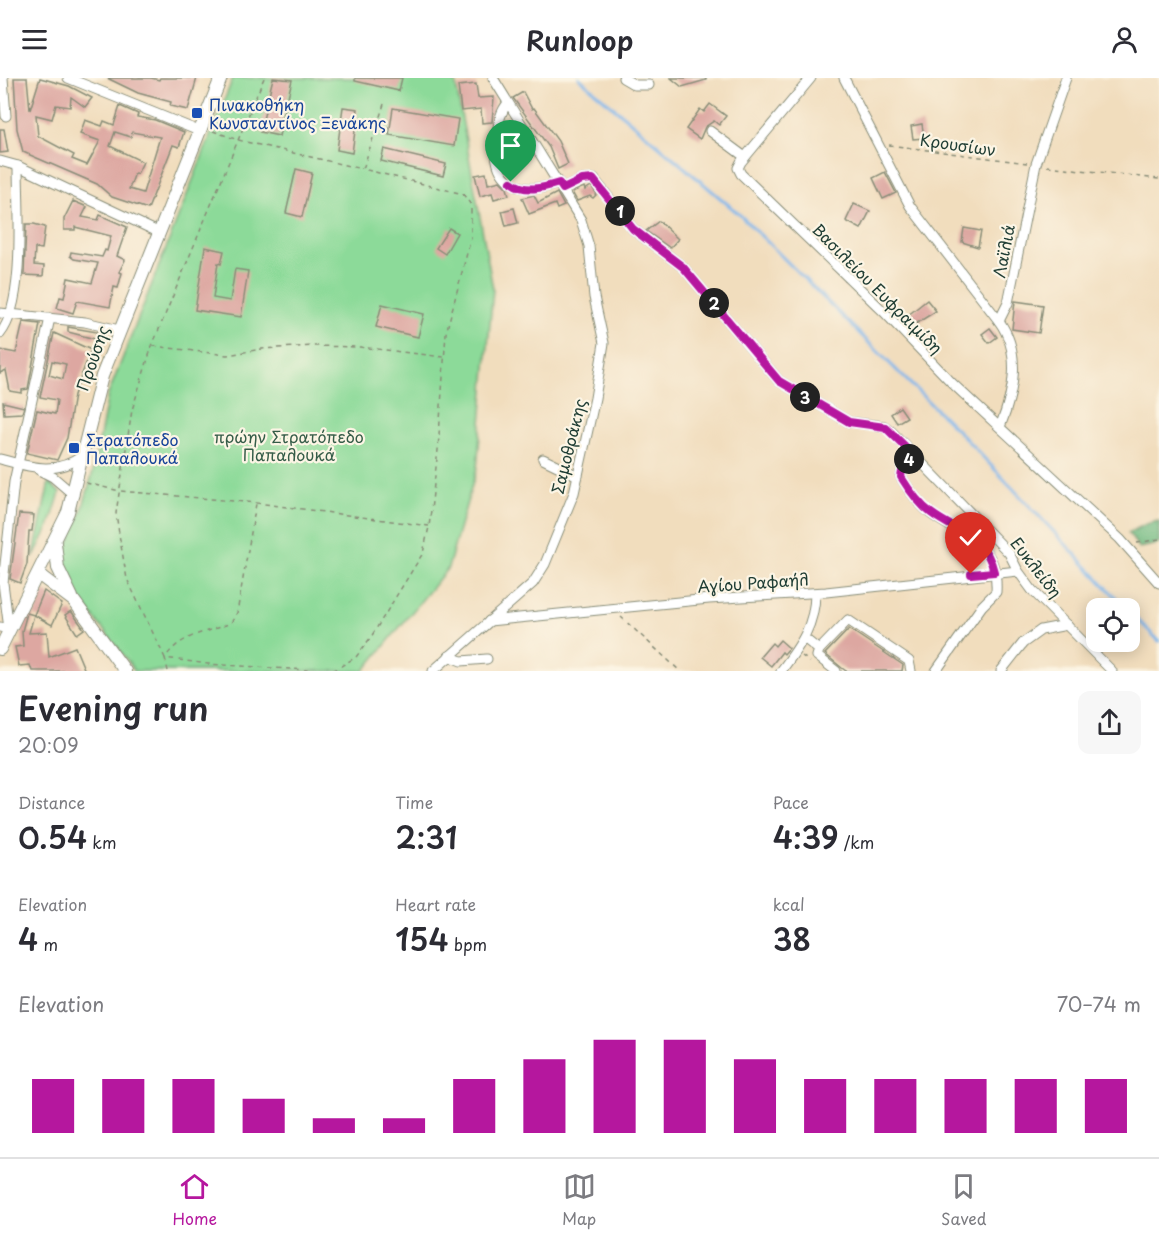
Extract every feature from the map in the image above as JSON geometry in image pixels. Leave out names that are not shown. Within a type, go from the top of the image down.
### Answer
[{"type":"main road","name":"Προύσης","points":[[0,649],[5,628],[57,539],[78,481],[95,397],[119,330],[221,78]]},
{"type":"main road","points":[[57,539],[55,553],[58,568],[74,602],[125,671]]},
{"type":"main road","points":[[38,574],[74,602]]},
{"type":"street","points":[[3,78],[6,116]]},
{"type":"street","points":[[68,78],[200,129]]},
{"type":"street","points":[[493,78],[561,186],[519,187],[499,169],[496,158],[497,136],[502,112],[508,103]]},
{"type":"street","points":[[623,78],[634,85],[649,85]]},
{"type":"street","points":[[710,131],[745,158],[811,78]]},
{"type":"street","points":[[844,78],[917,217],[999,321],[1011,343],[1014,359],[1010,393],[1000,427]]},
{"type":"street","name":"Λαϊλιά","points":[[999,321],[1008,303],[1036,164],[1066,78]]},
{"type":"street","name":"Βασιλείου Ευφραιμίδη","points":[[745,158],[739,167],[741,174],[1000,427],[1127,545],[1139,563],[1159,583]]},
{"type":"street","points":[[0,161],[18,166],[158,232]]},
{"type":"street","points":[[0,334],[12,314],[17,269],[18,166]]},
{"type":"street","name":"Ευκλείδη","points":[[561,186],[594,179],[633,229],[683,267],[779,381],[849,422],[885,427],[1009,553],[1018,571],[1112,671]]},
{"type":"street","name":"Σαμοθράκης","points":[[433,671],[511,604],[542,571],[572,498],[578,476],[604,343],[585,229],[561,186]]},
{"type":"street","points":[[0,313],[50,318],[119,330]]},
{"type":"street","points":[[5,628],[3,583],[17,463],[50,318]]},
{"type":"street","points":[[31,467],[63,467],[83,455]]},
{"type":"street","points":[[914,455],[903,466],[901,477],[911,493],[930,513],[973,538],[990,555],[994,572],[996,592],[982,606],[936,671]]},
{"type":"street","points":[[0,459],[31,467],[53,477],[74,495]]},
{"type":"street","points":[[543,459],[578,476]]},
{"type":"street","name":"Αγίου Ραφαήλ","points":[[489,621],[612,608],[815,593],[1018,571]]},
{"type":"street","points":[[781,671],[804,638],[814,616],[815,593]]},
{"type":"street","points":[[511,604],[518,618]]},
{"type":"street","points":[[836,671],[817,656],[819,650],[848,620],[909,661],[911,671]]},
{"type":"street","points":[[1001,671],[1023,644],[1041,630],[1067,625]]},
{"type":"street","points":[[804,638],[819,650]]},
{"type":"street","points":[[449,656],[461,660],[487,659]]},
{"type":"path","points":[[168,671],[165,658],[127,579],[116,513],[132,410],[152,346],[264,78]]},
{"type":"path","points":[[363,170],[384,104]]},
{"type":"path","points":[[200,129],[463,194],[470,199],[471,238],[446,333],[429,526],[423,553],[356,657],[333,671]]},
{"type":"path","name":"Κρουσίων","points":[[878,144],[1159,179]]},
{"type":"path","points":[[152,346],[227,355],[262,349],[313,346],[360,347],[444,357]]},
{"type":"path","points":[[78,481],[120,491],[256,503],[429,526]]},
{"type":"path","points":[[165,658],[181,641],[231,623],[237,613],[256,503]]},
{"type":"path","points":[[1127,545],[1159,539]]},
{"type":"path","points":[[612,608],[680,671]]},
{"type":"path","points":[[796,650],[812,664]]},
{"type":"path","points":[[165,658],[208,664],[322,671]]},
{"type":"green space","name":"πρώην Στρατόπεδο Παπαλουκά","points":[[233,78],[449,78],[455,80],[493,289],[477,468],[448,568],[364,671],[134,671],[81,600],[65,570],[63,556],[81,513],[93,472],[108,395]]},
{"type":"green space","points":[[49,482],[60,493],[50,524],[33,558]]},
{"type":"green space","points":[[1159,521],[1159,544],[1139,548],[1128,533],[1146,524]]},
{"type":"building","points":[[14,78],[27,78],[30,110],[40,78],[69,86],[92,98],[85,107],[71,97],[70,107],[56,105],[52,119],[36,115],[38,136],[74,155],[72,159],[87,165],[100,141],[80,134],[85,120],[102,126],[104,121],[114,125],[120,106],[138,114],[137,117],[155,120],[184,132],[179,147],[173,145],[148,209],[112,197],[97,184],[23,152],[17,129]],"holes":[[[115,132],[131,137],[132,132],[160,137],[143,193],[129,189],[135,173],[137,174],[143,162],[110,146]]]},
{"type":"building","points":[[107,78],[159,80],[160,78],[197,78],[188,110],[170,106],[171,102],[138,93]]},
{"type":"building","points":[[273,78],[292,80],[279,136],[260,132]]},
{"type":"building","points":[[355,78],[402,78],[399,91],[355,81]]},
{"type":"building","points":[[671,78],[706,78],[706,80],[682,87]]},
{"type":"building","points":[[476,84],[478,98],[494,97],[492,122],[482,123],[481,109],[461,111],[458,86]]},
{"type":"building","points":[[523,92],[532,109],[534,108],[558,141],[568,164],[558,169],[549,147],[513,98]]},
{"type":"building","points":[[710,104],[726,116],[719,125],[714,121],[705,127],[700,139],[686,129],[700,109],[704,112]]},
{"type":"building","points":[[343,107],[358,109],[352,153],[337,150]]},
{"type":"building","points":[[393,108],[458,119],[454,146],[389,135]]},
{"type":"building","points":[[922,124],[924,138],[913,139],[911,126]]},
{"type":"building","points":[[0,129],[4,129],[8,152],[0,153]]},
{"type":"building","points":[[516,133],[531,153],[513,165],[505,154],[512,149],[506,139]]},
{"type":"building","points":[[384,149],[446,164],[443,176],[381,161]]},
{"type":"building","points":[[296,169],[312,173],[302,217],[286,213]]},
{"type":"building","points":[[885,172],[896,193],[883,199],[873,178]]},
{"type":"building","points":[[486,173],[488,184],[500,181],[507,188],[509,195],[494,199],[492,193],[480,196],[475,175]]},
{"type":"building","points":[[591,186],[597,194],[593,198],[590,196],[577,201],[572,192],[584,187],[585,190]]},
{"type":"building","points":[[557,193],[564,206],[557,209],[555,204],[529,214],[522,198],[534,195],[538,203]]},
{"type":"building","points":[[73,201],[87,207],[82,217],[98,220],[100,215],[127,227],[117,256],[125,260],[119,272],[122,273],[118,288],[114,287],[110,307],[77,301],[73,313],[57,308],[60,297],[64,298],[68,278],[92,283],[98,263],[74,259],[70,256],[71,252],[102,257],[105,250],[107,251],[111,236],[75,227],[75,230],[64,230],[64,219]]},
{"type":"building","points":[[854,204],[870,211],[861,229],[846,221]]},
{"type":"building","points":[[514,208],[518,223],[506,226],[502,211]]},
{"type":"building","points":[[659,221],[678,239],[670,248],[646,231]]},
{"type":"building","points":[[26,224],[45,227],[42,249],[35,248],[34,265],[44,266],[43,276],[24,275]]},
{"type":"building","points":[[449,228],[457,233],[445,254],[436,248]]},
{"type":"building","points":[[964,228],[981,231],[978,247],[962,242]]},
{"type":"building","points":[[205,247],[224,251],[221,264],[218,263],[213,298],[230,301],[235,269],[248,271],[241,317],[195,310]]},
{"type":"building","points":[[927,300],[936,311],[914,325],[907,316]]},
{"type":"building","points":[[1015,301],[1043,305],[1039,333],[1012,329]]},
{"type":"building","points":[[382,304],[424,314],[418,337],[376,327]]},
{"type":"building","points":[[23,322],[40,324],[28,389],[22,390],[22,393],[10,391],[6,370],[0,373],[0,350],[16,353]]},
{"type":"building","points":[[68,327],[97,332],[95,339],[68,332]]},
{"type":"building","points":[[990,328],[997,337],[989,343],[982,334]]},
{"type":"building","points":[[54,333],[91,350],[74,395],[67,438],[57,460],[27,453],[37,410],[55,414],[57,400],[40,397]],"holes":[[[52,361],[66,364],[63,379],[49,375]]]},
{"type":"building","points":[[3,402],[24,407],[22,413],[4,414]]},
{"type":"building","points":[[900,407],[907,417],[897,423],[891,414]]},
{"type":"building","points":[[19,514],[34,515],[32,531],[29,531],[27,564],[20,583],[10,579]]},
{"type":"building","points":[[44,591],[62,604],[52,625],[34,615]]},
{"type":"building","points":[[71,611],[84,629],[77,634],[65,615]]},
{"type":"building","points":[[27,613],[34,615],[29,633],[47,632],[49,657],[75,647],[85,671],[32,671],[30,665],[19,666],[15,647],[23,646],[22,631]]},
{"type":"building","points":[[849,629],[903,665],[902,671],[846,671],[842,668],[825,654]]},
{"type":"building","points":[[780,640],[789,648],[784,654],[782,652],[771,666],[760,657],[772,643],[775,646]]},
{"type":"waterway","points":[[579,78],[738,213],[964,437],[1117,598]]},
{"type":"waterway","points":[[1140,622],[1159,641]]},
{"type":"place","name":"Πινακοθήκη Κωνσταντίνος Ξενάκης","points":[[197,113]]},
{"type":"place","name":"Στρατόπεδο Παπαλουκά","points":[[74,448]]},
{"type":"route","points":[[511,182],[519,187],[530,188],[541,188],[559,183],[563,189],[582,180],[590,178],[595,180],[633,229],[683,267],[779,381],[849,422],[888,428],[914,455],[903,466],[901,477],[911,493],[930,513],[973,538],[990,555],[994,572],[971,574]]}]
